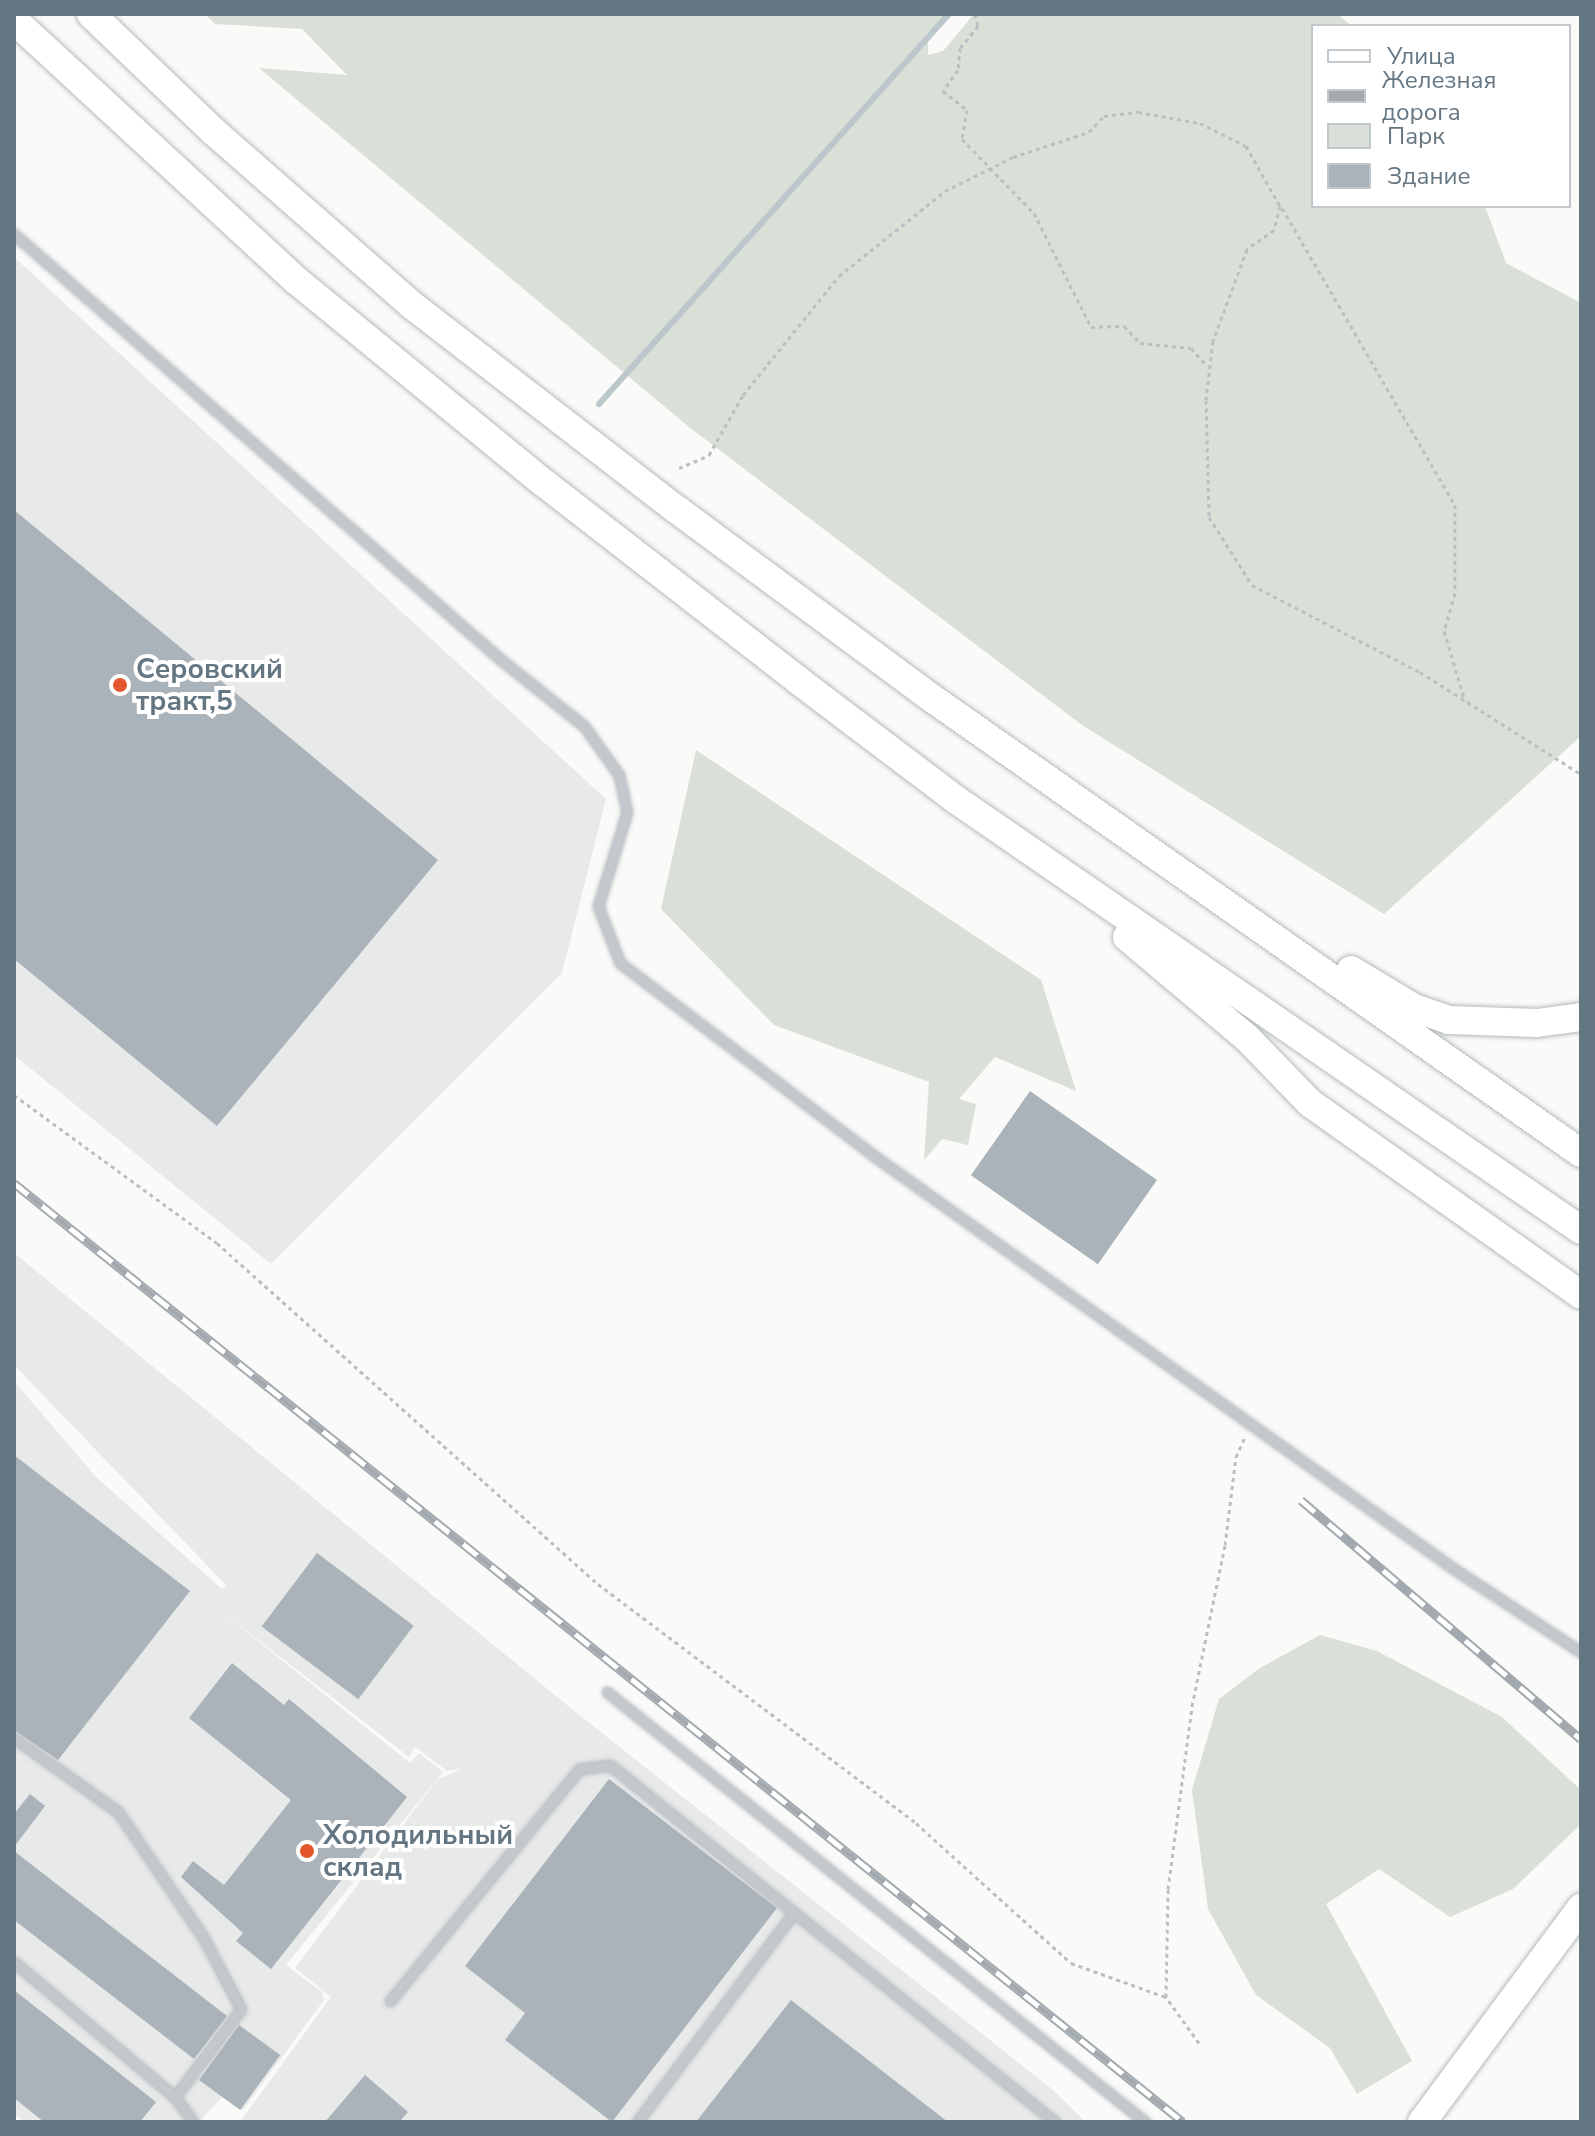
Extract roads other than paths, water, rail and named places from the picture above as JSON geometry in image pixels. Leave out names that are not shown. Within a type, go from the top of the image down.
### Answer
[{"type":"main road","points":[[91,14],[213,131],[413,306],[933,699],[1209,889],[1581,1153]]},
{"type":"main road","points":[[14,20],[297,281],[544,483],[955,799],[1237,1029],[1310,1103],[1399,1169],[1581,1295]]},
{"type":"main road","points":[[955,799],[1581,1230]]},
{"type":"main road","points":[[1209,889],[1414,1008],[1449,1020],[1537,1023],[1581,1017]]},
{"type":"main road","points":[[1422,2122],[1581,1908]]},
{"type":"lane","points":[[14,234],[500,659],[584,726],[619,775],[627,812],[598,906],[620,963],[877,1158],[1454,1569],[1581,1652]]},
{"type":"lane","points":[[607,1692],[1145,2122]]},
{"type":"lane","points":[[14,1738],[118,1812],[203,1937],[241,2009],[175,2097]]},
{"type":"lane","points":[[390,2001],[579,1769],[610,1765],[1055,2122]]},
{"type":"lane","points":[[637,2122],[794,1912]]},
{"type":"lane","points":[[14,1962],[175,2097],[193,2122]]},
{"type":"waterway","points":[[599,404],[949,14]]},
{"type":"railway","points":[[14,1183],[1183,2122]]},
{"type":"railway","points":[[1301,1500],[1581,1739]]},
{"type":"place","name":"Серовский тракт,5","points":[[120,685]]},
{"type":"place","name":"Холодильный склад","points":[[307,1851]]}]
